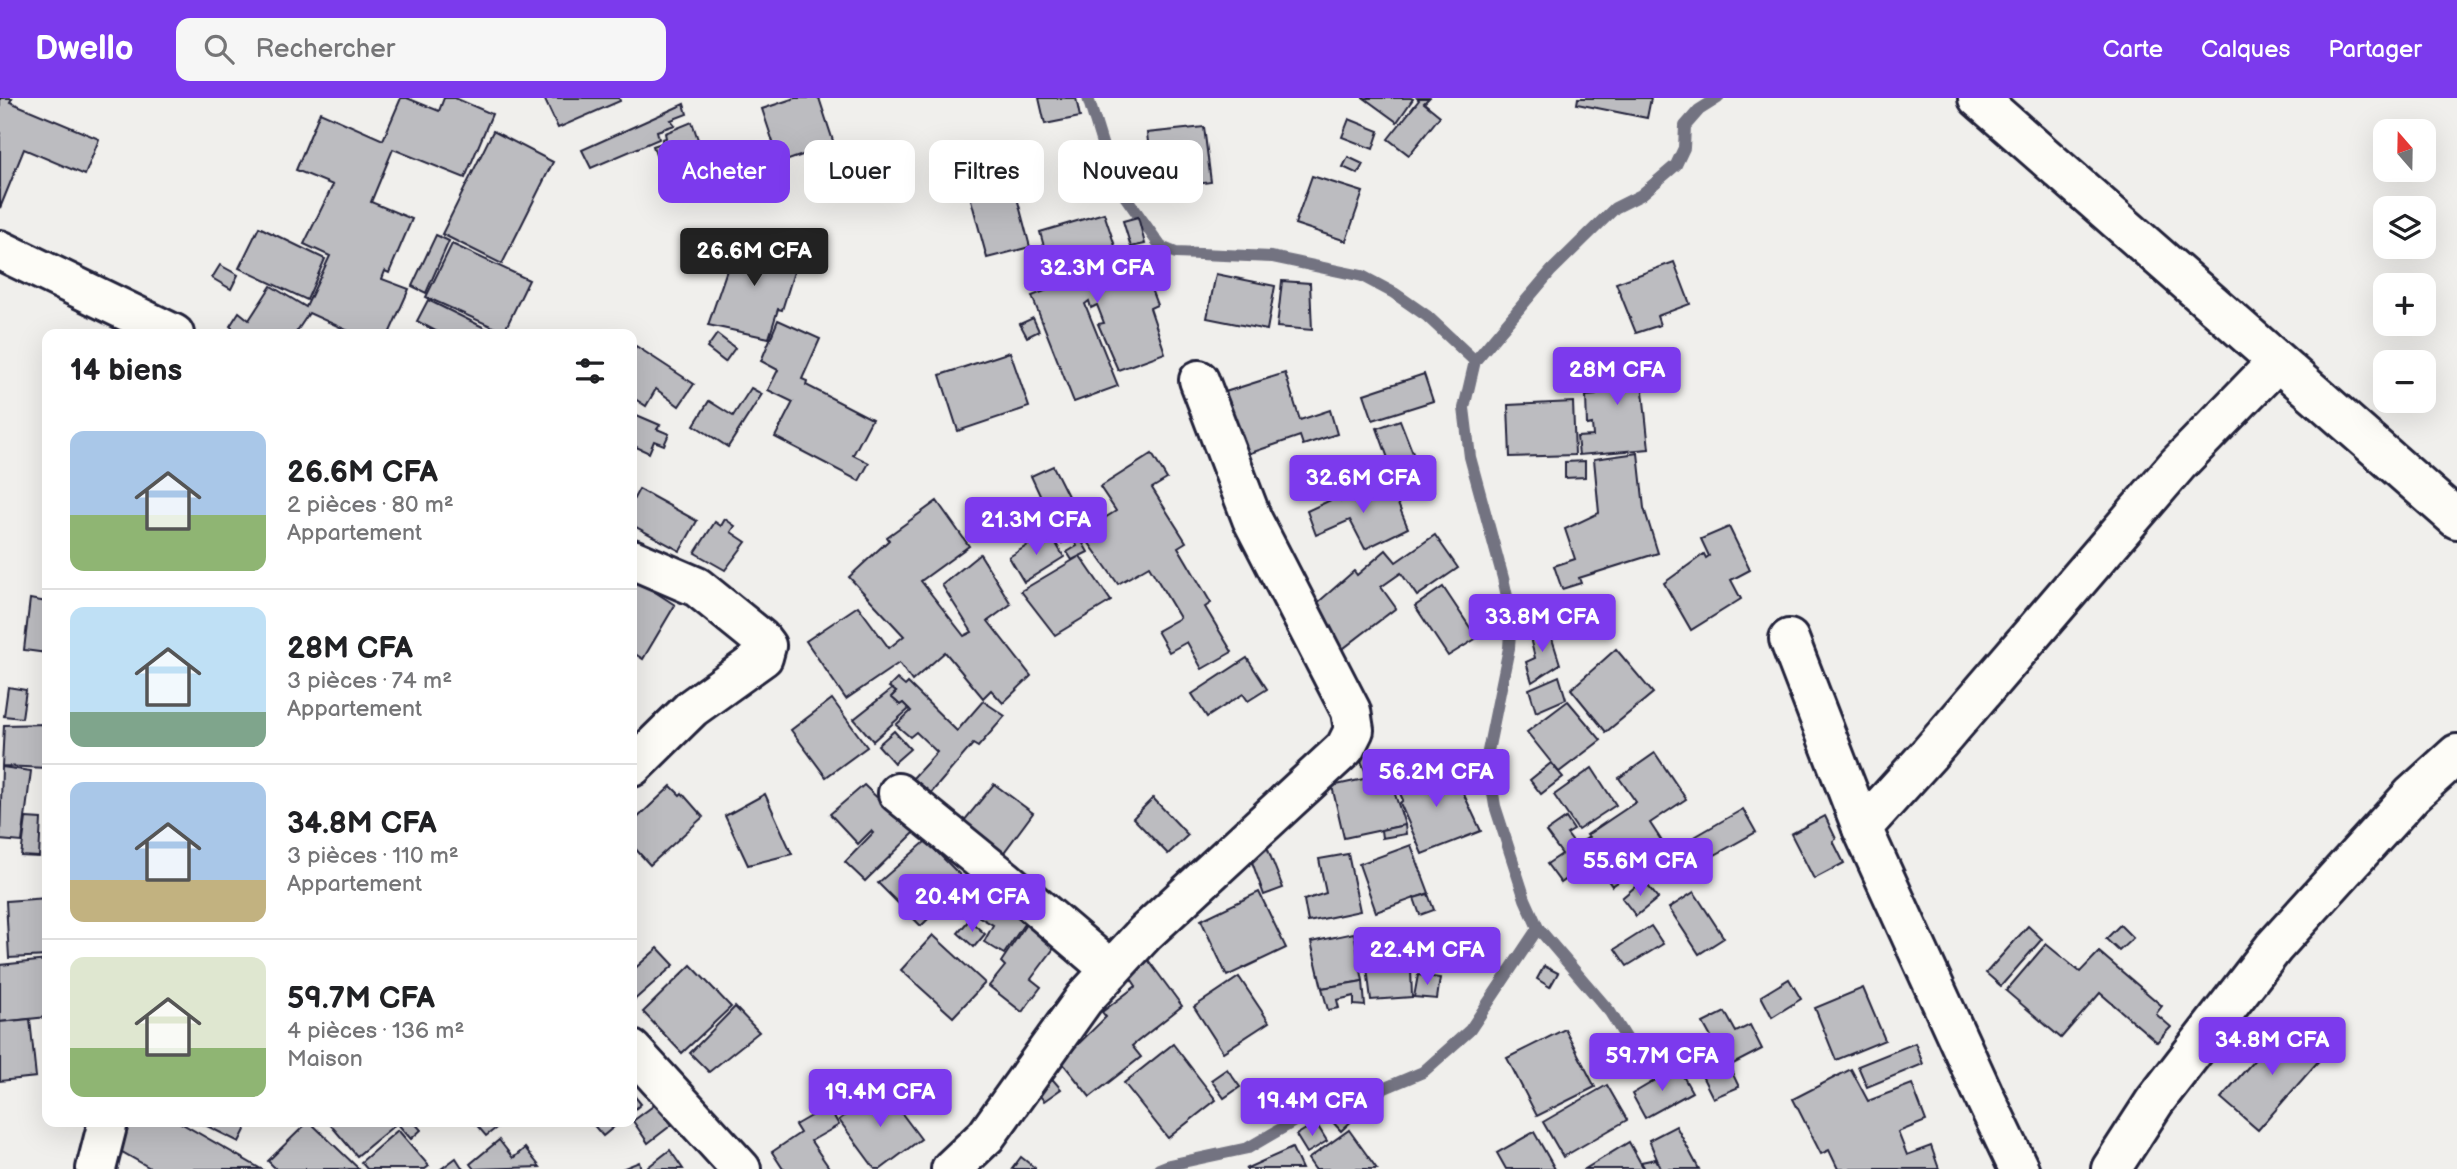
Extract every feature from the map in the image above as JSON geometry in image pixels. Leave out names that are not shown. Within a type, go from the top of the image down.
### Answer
[{"type":"street","points":[[1978,98],[2457,519]]},
{"type":"street","points":[[0,250],[164,329]]},
{"type":"street","points":[[1862,828],[2178,464],[2277,362]]},
{"type":"street","points":[[951,1169],[985,1136],[1084,999],[1145,933],[1345,748],[1354,730],[1350,711],[1251,519],[1199,380]]},
{"type":"street","points":[[637,561],[697,587],[760,638],[766,646],[763,657],[692,708],[637,762]]},
{"type":"street","points":[[1789,639],[1862,828],[2020,1169]]},
{"type":"street","points":[[2111,1169],[2155,1101],[2274,947],[2412,796],[2457,754]]},
{"type":"street","points":[[898,793],[1004,878],[1111,970]]},
{"type":"street","points":[[637,1055],[741,1169]]},
{"type":"street","points":[[96,1169],[107,1127]]},
{"type":"building","points":[[0,98],[12,98],[10,102],[99,139],[85,175],[24,149],[0,208]]},
{"type":"building","points":[[401,98],[439,111],[444,98],[455,98],[492,114],[465,178],[393,149],[371,202],[412,219],[389,273],[385,271],[382,279],[409,289],[391,329],[344,329],[309,313],[298,329],[233,329],[230,326],[239,312],[249,320],[271,286],[306,307],[330,256],[304,244],[333,185],[296,170],[320,112],[383,140]]},
{"type":"building","points":[[544,98],[619,98],[620,101],[558,128]]},
{"type":"building","points":[[795,98],[819,98],[833,140],[804,140],[804,155],[790,159],[790,140],[772,140],[762,109]]},
{"type":"building","points":[[1039,98],[1076,98],[1080,117],[1045,124]]},
{"type":"building","points":[[1364,98],[1411,98],[1413,99],[1397,122]]},
{"type":"building","points":[[1417,98],[1429,98],[1424,103],[1440,116],[1409,155],[1388,139],[1419,100]]},
{"type":"building","points":[[1578,98],[1651,98],[1647,118],[1577,104]]},
{"type":"building","points":[[684,104],[687,114],[671,120],[675,125],[657,131],[659,139],[591,168],[582,150]]},
{"type":"building","points":[[1349,119],[1379,131],[1373,149],[1342,137]]},
{"type":"building","points":[[692,122],[698,140],[662,140],[666,138],[665,133]]},
{"type":"building","points":[[1204,127],[1211,182],[1203,183],[1203,140],[1148,140],[1147,133]]},
{"type":"building","points":[[493,131],[553,162],[502,264],[442,234]]},
{"type":"building","points":[[658,144],[658,162],[653,146]]},
{"type":"building","points":[[1348,157],[1363,164],[1358,174],[1343,167]]},
{"type":"building","points":[[1312,176],[1363,192],[1346,241],[1295,224]]},
{"type":"building","points":[[972,203],[1018,203],[1030,247],[987,258]]},
{"type":"building","points":[[1104,213],[1121,264],[1154,253],[1164,284],[1151,289],[1157,305],[1150,308],[1165,353],[1118,370],[1098,324],[1104,323],[1097,305],[1091,308],[1089,301],[1085,304],[1118,386],[1074,402],[1032,296],[1055,287],[1040,232]]},
{"type":"building","points":[[1138,217],[1145,244],[1131,247],[1123,221]]},
{"type":"building","points":[[259,227],[325,259],[307,300],[239,268]]},
{"type":"building","points":[[436,235],[449,241],[426,293],[412,286]]},
{"type":"building","points":[[739,235],[799,256],[782,310],[778,309],[769,338],[708,325]]},
{"type":"building","points":[[452,244],[529,280],[505,329],[497,329],[426,297]]},
{"type":"building","points":[[1674,262],[1690,304],[1657,316],[1660,325],[1636,333],[1616,283]]},
{"type":"building","points":[[220,265],[238,275],[231,289],[212,278]]},
{"type":"building","points":[[1216,274],[1275,286],[1267,330],[1207,318]]},
{"type":"building","points":[[1282,281],[1310,283],[1312,330],[1277,327]]},
{"type":"building","points":[[428,300],[487,329],[432,329],[417,321]]},
{"type":"building","points":[[1033,318],[1039,331],[1027,337],[1020,324]]},
{"type":"building","points":[[778,320],[820,339],[802,379],[807,381],[806,385],[872,419],[853,455],[869,463],[859,481],[775,437],[793,402],[768,390],[778,370],[761,361]]},
{"type":"building","points":[[717,334],[735,348],[725,362],[707,348]]},
{"type":"building","points":[[637,347],[694,384],[679,406],[656,389],[646,406],[637,400]]},
{"type":"building","points":[[1010,352],[1029,407],[958,431],[940,375]]},
{"type":"building","points":[[1600,353],[1647,355],[1643,391],[1649,449],[1579,455],[1577,437],[1593,436],[1592,424],[1587,425],[1586,396],[1596,395]]},
{"type":"building","points":[[1285,373],[1300,420],[1330,410],[1337,434],[1303,445],[1300,436],[1242,456],[1222,393]]},
{"type":"building","points":[[1424,374],[1433,401],[1373,420],[1364,394]]},
{"type":"building","points":[[751,388],[762,394],[728,447],[694,425],[709,401],[733,416]]},
{"type":"building","points":[[1573,402],[1575,455],[1510,457],[1508,405]]},
{"type":"building","points":[[637,415],[660,425],[657,429],[669,434],[664,445],[654,441],[649,453],[637,447]]},
{"type":"building","points":[[1400,420],[1421,474],[1397,483],[1377,428]]},
{"type":"building","points":[[1638,453],[1644,508],[1658,553],[1579,578],[1581,583],[1562,589],[1554,566],[1575,559],[1565,529],[1599,513],[1594,459]]},
{"type":"building","points":[[1152,454],[1167,479],[1152,488],[1186,542],[1178,547],[1211,603],[1205,607],[1232,652],[1202,669],[1187,642],[1169,652],[1157,631],[1180,618],[1149,566],[1118,584],[1081,532],[1062,543],[1031,476],[1053,466],[1085,530],[1116,511],[1100,487]]},
{"type":"building","points":[[1585,461],[1585,477],[1565,478],[1565,462]]},
{"type":"building","points":[[1388,480],[1408,528],[1365,549],[1350,520],[1316,535],[1307,511],[1339,496],[1341,501]]},
{"type":"building","points":[[639,489],[697,521],[680,551],[637,528]]},
{"type":"building","points":[[937,501],[969,546],[921,581],[964,636],[972,632],[942,585],[980,554],[1011,604],[988,621],[1031,676],[1003,703],[991,690],[983,698],[945,652],[912,681],[899,663],[846,699],[806,641],[858,606],[889,648],[904,636],[849,577],[889,540],[887,537]]},
{"type":"building","points":[[725,519],[735,526],[731,532],[746,542],[725,570],[695,553],[715,522],[721,526]]},
{"type":"building","points":[[1729,527],[1750,570],[1731,580],[1741,599],[1691,630],[1664,583],[1704,554],[1706,558],[1709,556],[1701,539]]},
{"type":"building","points":[[1049,532],[1064,557],[1024,582],[1009,557]]},
{"type":"building","points":[[1435,535],[1458,568],[1417,596],[1401,573],[1381,587],[1396,608],[1340,651],[1308,611],[1354,571],[1357,575],[1386,550],[1396,562]]},
{"type":"building","points":[[1081,540],[1088,552],[1072,560],[1067,552]]},
{"type":"building","points":[[1080,556],[1111,601],[1055,635],[1021,591]]},
{"type":"building","points":[[637,580],[675,605],[643,659],[637,655]]},
{"type":"building","points":[[1443,587],[1477,638],[1448,656],[1415,606]]},
{"type":"building","points":[[30,599],[42,601],[42,652],[24,650]]},
{"type":"building","points":[[1548,626],[1560,664],[1532,682],[1526,662],[1535,658],[1531,642],[1532,630]]},
{"type":"building","points":[[1616,649],[1653,693],[1606,732],[1571,689]]},
{"type":"building","points":[[1247,658],[1267,689],[1248,701],[1243,694],[1207,717],[1192,694]]},
{"type":"building","points":[[1559,676],[1566,699],[1536,712],[1529,689]]},
{"type":"building","points":[[897,679],[905,686],[908,683],[957,731],[983,701],[1005,716],[978,747],[973,744],[931,793],[913,778],[937,752],[916,732],[910,737],[896,725],[911,711],[891,697],[896,692],[889,687]]},
{"type":"building","points":[[8,687],[26,690],[22,718],[4,716]]},
{"type":"building","points":[[892,689],[896,692],[891,697],[909,709],[873,741],[854,719]]},
{"type":"building","points":[[832,699],[867,747],[826,777],[791,730]]},
{"type":"building","points":[[1568,701],[1601,740],[1559,772],[1527,732]]},
{"type":"building","points":[[42,724],[42,768],[2,766],[4,725]]},
{"type":"building","points":[[894,731],[910,749],[894,763],[878,745]]},
{"type":"building","points":[[1377,749],[1405,825],[1344,838],[1332,786],[1368,778],[1359,756]]},
{"type":"building","points":[[1655,753],[1686,799],[1650,823],[1667,849],[1612,886],[1581,842],[1589,837],[1587,835],[1636,802],[1619,778]]},
{"type":"building","points":[[1551,763],[1563,777],[1541,794],[1530,780]]},
{"type":"building","points":[[1437,765],[1441,772],[1452,769],[1481,831],[1422,854],[1400,803],[1403,800],[1395,783]]},
{"type":"building","points":[[2,767],[31,771],[22,842],[0,840]]},
{"type":"building","points":[[1592,768],[1616,805],[1578,830],[1554,795]]},
{"type":"building","points":[[994,784],[1033,813],[999,859],[959,827]]},
{"type":"building","points":[[864,785],[914,833],[865,881],[845,862],[873,833],[871,831],[858,844],[830,814]]},
{"type":"building","points":[[671,786],[680,795],[682,793],[703,817],[650,865],[637,851],[637,818]]},
{"type":"building","points":[[765,794],[792,854],[748,865],[725,816]]},
{"type":"building","points":[[1153,798],[1188,835],[1168,854],[1133,818]]},
{"type":"building","points":[[1743,809],[1756,832],[1704,861],[1691,839]]},
{"type":"building","points":[[1825,816],[1844,863],[1814,879],[1791,834]]},
{"type":"building","points":[[26,818],[41,819],[39,857],[21,856]]},
{"type":"building","points":[[1566,818],[1574,830],[1567,834],[1589,863],[1561,883],[1547,864],[1562,854],[1546,832]]},
{"type":"building","points":[[1405,825],[1406,834],[1382,838],[1381,830]]},
{"type":"building","points":[[926,841],[966,881],[921,926],[878,883]]},
{"type":"building","points":[[1265,842],[1283,888],[1264,895],[1247,848]]},
{"type":"building","points":[[1411,845],[1429,893],[1376,912],[1359,864]]},
{"type":"building","points":[[1348,854],[1360,911],[1308,922],[1304,900],[1326,893],[1319,859]]},
{"type":"building","points":[[982,876],[1034,909],[1004,954],[984,942],[993,925],[962,907]]},
{"type":"building","points":[[1643,880],[1658,898],[1636,916],[1622,898]]},
{"type":"building","points":[[1259,892],[1286,948],[1227,976],[1201,920]]},
{"type":"building","points":[[1694,892],[1724,938],[1699,954],[1669,908]]},
{"type":"building","points":[[1428,894],[1434,910],[1420,915],[1414,898]]},
{"type":"building","points":[[42,898],[42,956],[9,958],[6,901]]},
{"type":"building","points":[[1034,912],[1064,935],[1031,979],[1041,987],[1022,1012],[989,986],[1005,966],[1001,962]]},
{"type":"building","points":[[969,920],[985,934],[974,947],[958,933]]},
{"type":"building","points":[[2120,925],[2133,938],[2119,951],[2106,939]]},
{"type":"building","points":[[1651,926],[1663,944],[1627,966],[1615,949]]},
{"type":"building","points":[[2028,926],[2042,939],[2001,986],[1986,973]]},
{"type":"building","points":[[1354,933],[1363,981],[1322,988],[1311,942]]},
{"type":"building","points":[[933,935],[985,983],[953,1017],[901,970]]},
{"type":"building","points":[[1410,940],[1412,997],[1371,1000],[1364,943]]},
{"type":"building","points":[[2046,944],[2080,972],[2099,952],[2162,1006],[2156,1014],[2171,1027],[2157,1042],[2100,993],[2061,1038],[2006,991]]},
{"type":"building","points":[[658,948],[674,965],[637,998],[637,967]]},
{"type":"building","points":[[1143,953],[1182,1006],[1132,1046],[1141,1057],[1090,1097],[1061,1061],[1106,1017],[1102,1012],[1136,986],[1124,968]]},
{"type":"building","points":[[42,961],[42,1018],[0,1022],[0,965]]},
{"type":"building","points":[[691,965],[731,1007],[682,1053],[643,1012]]},
{"type":"building","points":[[1544,966],[1558,973],[1550,987],[1537,979]]},
{"type":"building","points":[[1418,975],[1440,978],[1437,999],[1414,997]]},
{"type":"building","points":[[1239,977],[1269,1022],[1223,1052],[1194,1007]]},
{"type":"building","points":[[1789,979],[1801,999],[1772,1017],[1761,996]]},
{"type":"building","points":[[1363,981],[1365,1006],[1354,1005],[1354,996],[1337,1000],[1339,1008],[1328,1010],[1322,988]]},
{"type":"building","points":[[1863,988],[1885,1040],[1836,1060],[1815,1008]]},
{"type":"building","points":[[735,1007],[759,1032],[709,1072],[690,1053]]},
{"type":"building","points":[[1725,1012],[1736,1032],[1750,1025],[1762,1049],[1729,1066],[1739,1087],[1713,1098],[1691,1054],[1713,1041],[1703,1023]]},
{"type":"building","points":[[30,1019],[36,1077],[0,1081],[0,1022]]},
{"type":"building","points":[[2285,1025],[2322,1057],[2258,1130],[2221,1098]]},
{"type":"building","points":[[1565,1029],[1595,1087],[1537,1116],[1507,1058]]},
{"type":"building","points":[[1915,1043],[1923,1064],[1867,1087],[1858,1066]]},
{"type":"building","points":[[1173,1044],[1216,1100],[1168,1138],[1124,1083]]},
{"type":"building","points":[[1042,1067],[1061,1089],[1044,1101],[1031,1085]]},
{"type":"building","points":[[1678,1067],[1692,1092],[1645,1118],[1632,1094]]},
{"type":"building","points":[[1227,1069],[1240,1087],[1224,1098],[1211,1080]]},
{"type":"building","points":[[1851,1069],[1868,1101],[1912,1084],[1926,1121],[1898,1132],[1907,1155],[1931,1146],[1939,1169],[1838,1169],[1829,1150],[1821,1154],[1793,1099]]},
{"type":"building","points":[[1607,1085],[1627,1120],[1563,1157],[1543,1122]]},
{"type":"building","points":[[882,1087],[921,1139],[881,1169],[875,1169],[839,1120]]},
{"type":"building","points":[[664,1098],[678,1120],[648,1143],[637,1127],[637,1118]]},
{"type":"building","points":[[1347,1104],[1358,1115],[1341,1131],[1330,1119]]},
{"type":"building","points":[[828,1106],[839,1125],[811,1141],[830,1169],[783,1169],[772,1152],[800,1133],[795,1125]]},
{"type":"building","points":[[1316,1123],[1327,1141],[1307,1153],[1296,1135]]},
{"type":"building","points":[[1676,1126],[1699,1169],[1661,1169],[1649,1140]]},
{"type":"building","points":[[125,1127],[188,1127],[261,1169],[152,1169],[117,1149],[128,1129]]},
{"type":"building","points":[[209,1127],[246,1127],[239,1142]]},
{"type":"building","points":[[303,1127],[315,1127],[359,1169],[276,1169],[268,1161]]},
{"type":"building","points":[[332,1127],[392,1127],[357,1156]]},
{"type":"building","points":[[400,1127],[418,1127],[421,1130],[411,1139]]},
{"type":"building","points":[[478,1127],[498,1127],[486,1136]]},
{"type":"building","points":[[595,1127],[614,1127],[603,1136]]},
{"type":"building","points":[[398,1130],[429,1166],[425,1169],[367,1169],[361,1162]]},
{"type":"building","points":[[1349,1130],[1377,1169],[1315,1169],[1308,1159]]},
{"type":"building","points":[[1534,1132],[1555,1169],[1506,1169],[1497,1153]]},
{"type":"building","points":[[499,1140],[513,1158],[525,1148],[540,1167],[474,1169],[470,1164]]},
{"type":"building","points":[[1629,1142],[1644,1169],[1585,1169]]},
{"type":"building","points":[[1292,1148],[1302,1169],[1245,1169]]},
{"type":"building","points":[[670,1150],[683,1169],[649,1169],[648,1167]]},
{"type":"building","points":[[1021,1157],[1035,1168],[1035,1169],[1012,1169]]},
{"type":"building","points":[[456,1158],[463,1169],[441,1169]]},
{"type":"building","points":[[1656,1159],[1661,1169],[1645,1169],[1641,1162]]},
{"type":"building","points":[[639,1162],[641,1169],[622,1169]]},
{"type":"waterway","points":[[1088,98],[1108,163],[1120,189],[1161,247],[1176,253],[1272,257],[1362,276],[1394,293],[1427,316],[1475,361]]},
{"type":"waterway","points":[[1636,1054],[1610,1012],[1538,928],[1525,899],[1495,806],[1487,756],[1509,648],[1511,615],[1470,457],[1464,408],[1475,361],[1551,271],[1615,208],[1641,195],[1676,165],[1684,148],[1685,126],[1699,110],[1718,98]]},
{"type":"waterway","points":[[1159,1169],[1248,1148],[1303,1116],[1344,1100],[1373,1093],[1423,1072],[1470,1030],[1538,928]]}]
